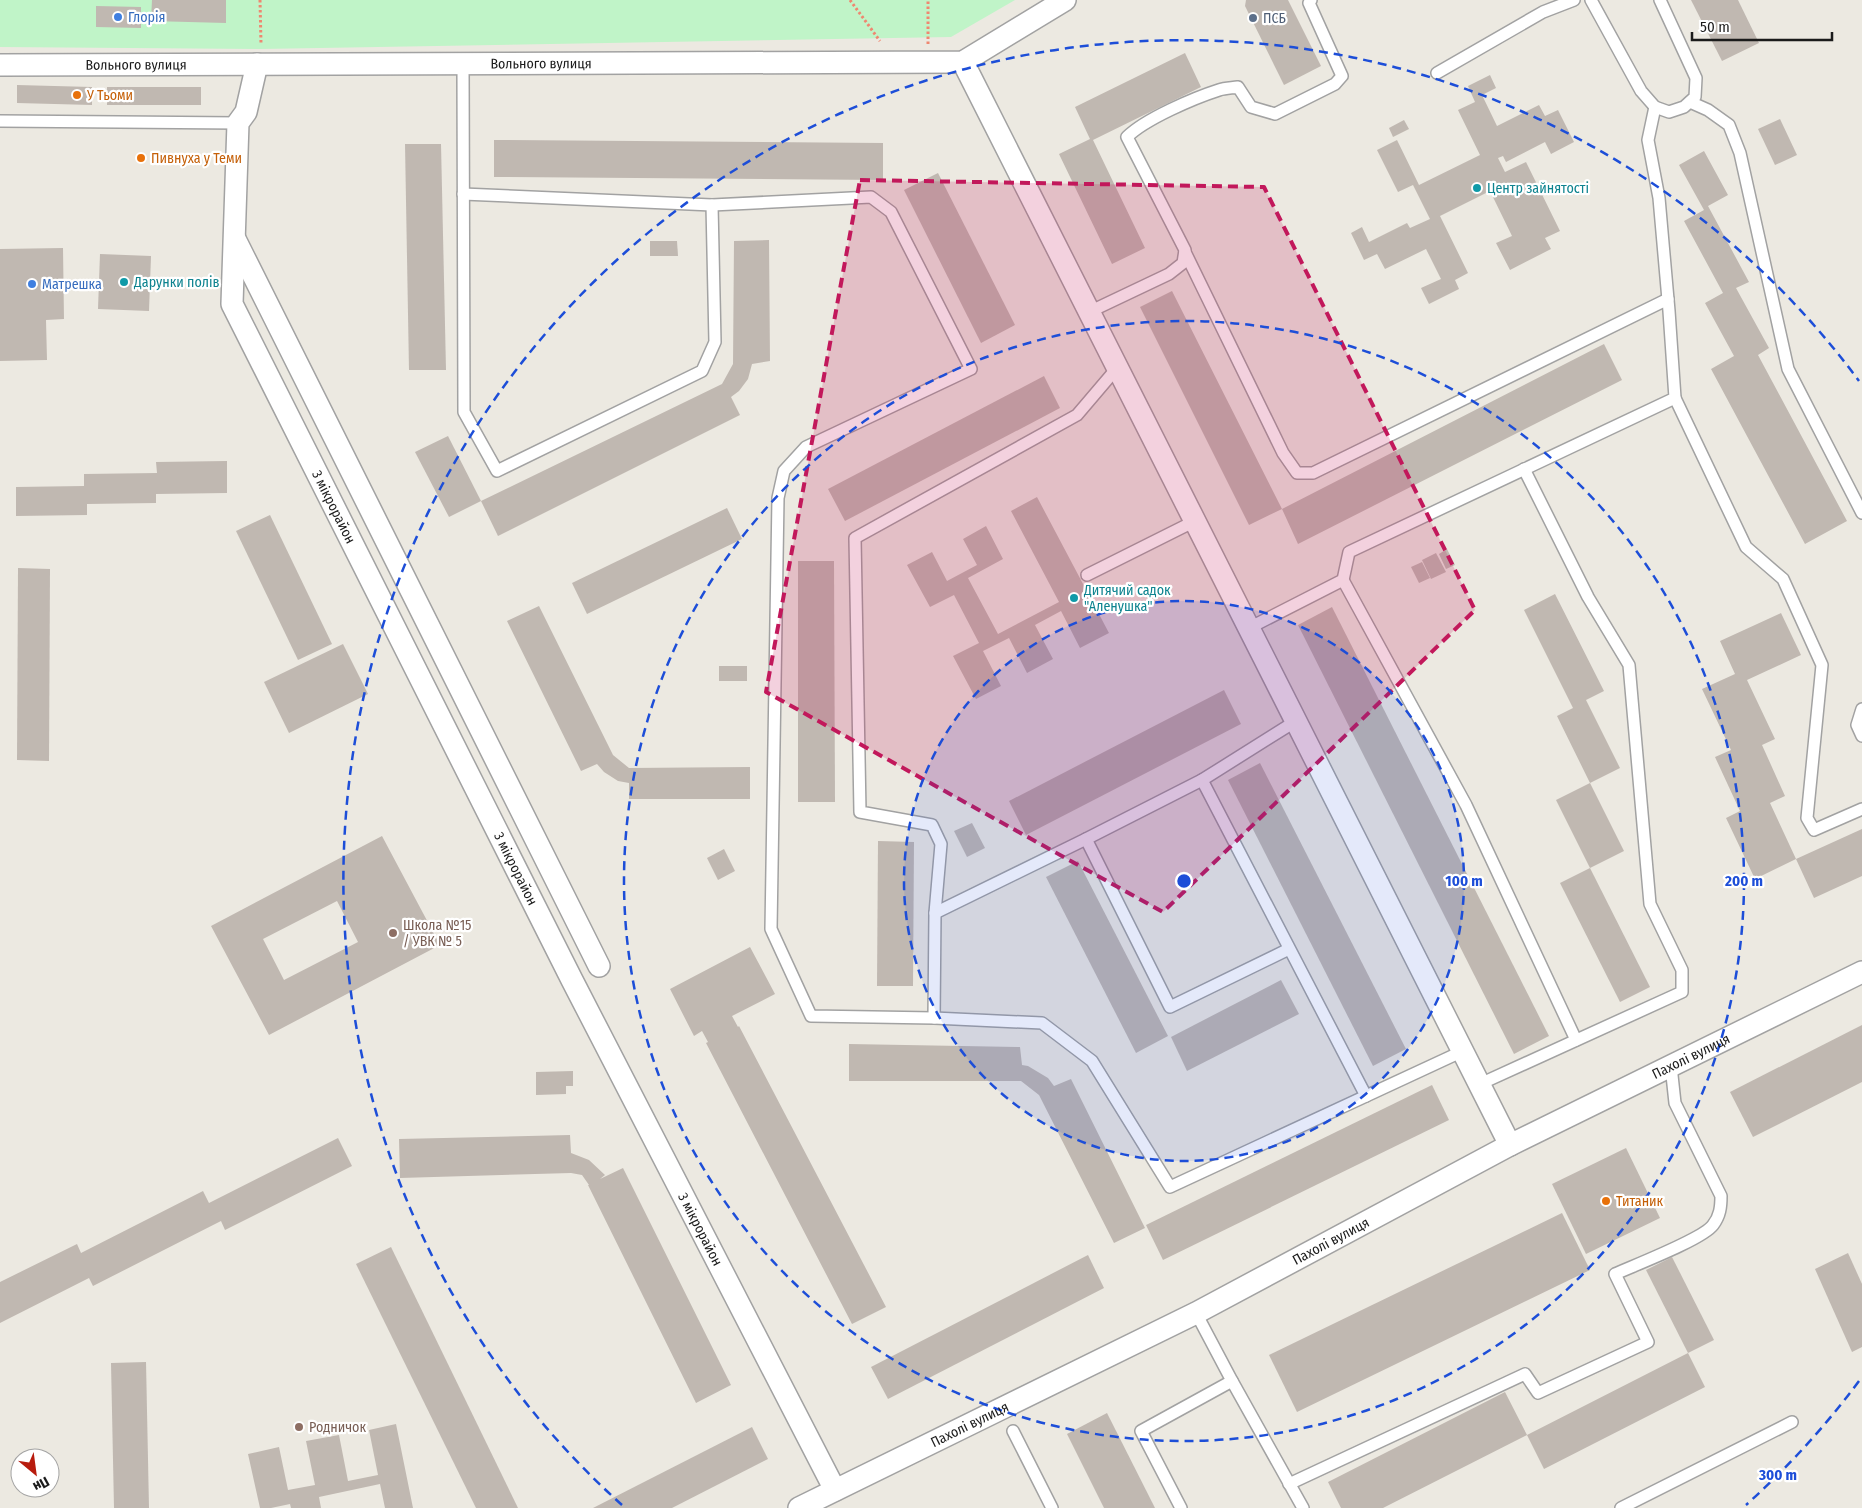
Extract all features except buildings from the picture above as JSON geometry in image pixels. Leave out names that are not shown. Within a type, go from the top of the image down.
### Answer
[{"type":"street","points":[[1065,0],[963,62],[1510,1145]]},
{"type":"street","name":"Вольного вулиця","points":[[0,65],[259,56],[463,64],[963,62]]},
{"type":"street","name":"3 мікрорайон","points":[[259,56],[246,112],[238,122],[232,304],[572,980],[835,1490]]},
{"type":"street","name":"3 мікрорайон","points":[[234,237],[599,966]]},
{"type":"street","name":"Пахолі вулиця","points":[[799,1508],[1196,1313],[1510,1145],[1862,972]]},
{"type":"lane","points":[[1311,0],[1310,3],[1342,76],[1335,84],[1275,114],[1251,107],[1238,87],[1220,90],[1174,109],[1134,130],[1127,137],[1166,210],[1283,452],[1297,473],[1313,473],[1668,299]]},
{"type":"lane","points":[[1437,73],[1544,12],[1574,0]]},
{"type":"lane","points":[[1591,0],[1641,92],[1654,106],[1669,112],[1684,108],[1695,97],[1696,78],[1660,0]]},
{"type":"lane","points":[[463,64],[464,412],[498,471],[702,371],[715,342],[712,205]]},
{"type":"lane","points":[[1690,102],[1708,110],[1729,124],[1740,153],[1788,369],[1862,513]]},
{"type":"lane","points":[[1654,106],[1648,140],[1659,198],[1675,398],[1746,547],[1783,579],[1822,665],[1807,818],[1814,830],[1862,809]]},
{"type":"lane","points":[[0,121],[238,122]]},
{"type":"lane","points":[[464,194],[712,205],[871,197],[891,212],[971,369],[806,447],[784,471],[778,498],[771,929],[810,1016],[934,1018],[1042,1023],[1092,1061],[1170,1187],[1463,1051]]},
{"type":"lane","points":[[1089,312],[1169,274],[1183,263],[1185,252]]},
{"type":"lane","points":[[934,1018],[935,913],[941,844],[932,825],[860,812],[855,538],[1078,415],[1117,368]]},
{"type":"lane","points":[[1576,1040],[1466,804],[1343,580],[1348,552],[1675,398]]},
{"type":"lane","points":[[1480,1084],[1682,992],[1682,970],[1650,904],[1629,665],[1588,597],[1524,470]]},
{"type":"lane","points":[[1087,575],[1195,522]]},
{"type":"lane","points":[[1249,628],[1343,580]]},
{"type":"lane","points":[[1862,710],[1857,725],[1862,736]]},
{"type":"lane","points":[[935,913],[1202,780],[1296,721]]},
{"type":"lane","points":[[1202,780],[1366,1096]]},
{"type":"lane","points":[[1086,839],[1170,1007],[1289,949]]},
{"type":"lane","points":[[1289,1484],[1525,1374],[1538,1393],[1648,1342],[1615,1274],[1698,1237],[1712,1227],[1720,1212],[1721,1196],[1675,1103],[1671,1066]]},
{"type":"lane","points":[[1196,1313],[1232,1382],[1303,1508]]},
{"type":"lane","points":[[1180,1508],[1141,1431],[1232,1382]]},
{"type":"lane","points":[[1621,1508],[1792,1422]]},
{"type":"lane","points":[[1013,1431],[1052,1508]]},
{"type":"path","points":[[259,56],[260,0]]},
{"type":"path","points":[[850,0],[880,41]]},
{"type":"path","points":[[928,0],[928,44]]},
{"type":"highlighted area","points":[[860,180],[1264,187],[1475,610],[1163,912],[766,692]]},
{"type":"green space","points":[[0,0],[1015,0],[951,37],[261,49],[0,47]]},
{"type":"place","name":"Глорія","points":[[118,17]]},
{"type":"place","name":"ПСБ","points":[[1253,18]]},
{"type":"place","name":"У Тьоми","points":[[77,95]]},
{"type":"place","name":"Пивнуха у Теми","points":[[141,158]]},
{"type":"place","name":"Центр зайнятості","points":[[1477,188]]},
{"type":"place","name":"Дарунки полів","points":[[124,282]]},
{"type":"place","name":"Матрешка","points":[[32,284]]},
{"type":"place","name":"Дитячий садок \"Аленушка\"","points":[[1074,598]]},
{"type":"place","name":"Школа №15 / УВК № 5","points":[[393,933]]},
{"type":"place","name":"Титаник","points":[[1606,1201]]},
{"type":"place","name":"Родничок","points":[[299,1427]]}]
